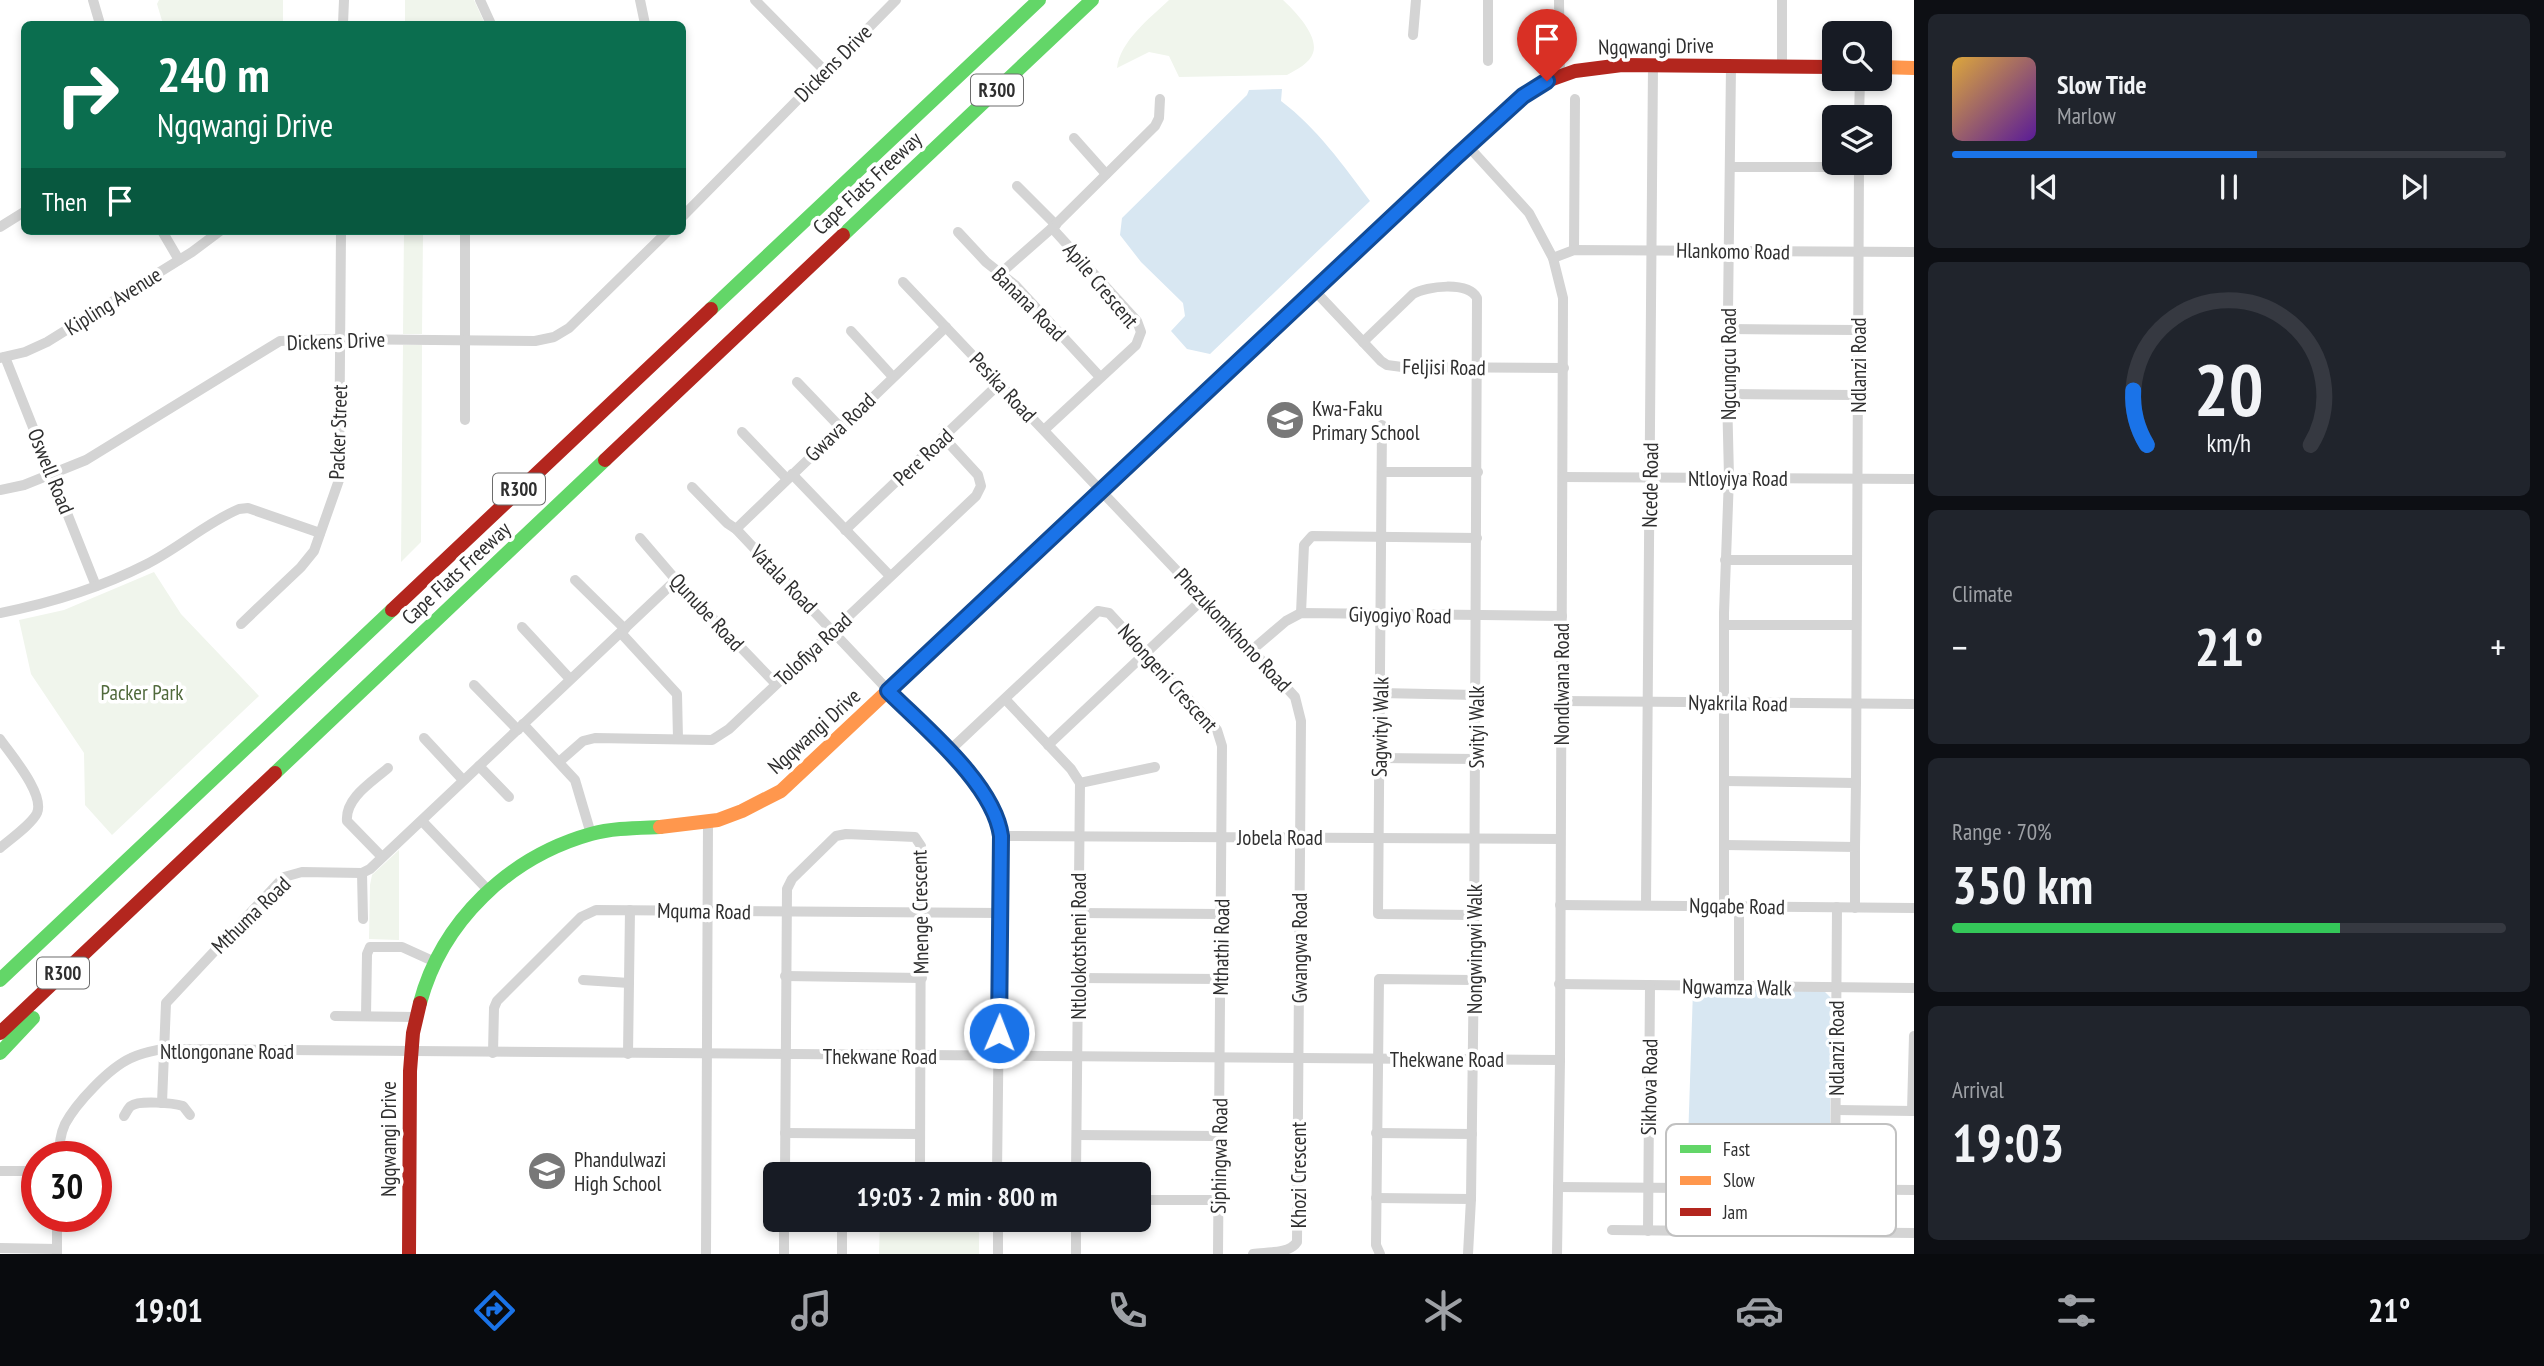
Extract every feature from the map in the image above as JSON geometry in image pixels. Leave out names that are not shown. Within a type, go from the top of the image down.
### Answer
[{"type":"main road","name":"Cape Flats Freeway","points":[[0,980],[1039,0]]},
{"type":"main road","name":"Cape Flats Freeway","points":[[0,1033],[1092,0]]},
{"type":"main road","name":"Ngqwangi Drive","points":[[409,1254],[410,1052],[415,1017],[435,962],[457,925],[488,890],[532,859],[592,834],[708,822],[747,809],[781,791],[1523,96],[1560,76],[1604,66],[1822,67]]},
{"type":"main road","points":[[1892,67],[1914,68]]},
{"type":"main road","points":[[0,1053],[83,965],[126,914]]},
{"type":"street","points":[[93,0],[99,21]]},
{"type":"street","points":[[344,0],[344,21]]},
{"type":"street","points":[[480,0],[490,21]]},
{"type":"street","points":[[640,0],[644,21]]},
{"type":"street","points":[[755,0],[825,71]]},
{"type":"street","name":"Dickens Drive","points":[[686,212],[896,0]]},
{"type":"street","points":[[1413,35],[1416,0]]},
{"type":"street","points":[[1488,0],[1488,61]]},
{"type":"street","points":[[1559,0],[1560,76]]},
{"type":"street","points":[[1782,66],[1783,0]]},
{"type":"street","name":"Ncede Road","points":[[1646,905],[1653,65]]},
{"type":"street","name":"Ngcungcu Road","points":[[1724,906],[1731,66]]},
{"type":"street","points":[[1002,272],[1054,227],[1155,126],[1159,118],[1160,99]]},
{"type":"street","points":[[1574,250],[1575,99]]},
{"type":"street","points":[[1074,138],[1107,174]]},
{"type":"street","name":"Nondlwana Road","points":[[1468,146],[1529,213],[1553,258],[1563,298],[1557,1254]]},
{"type":"street","points":[[1730,167],[1822,166]]},
{"type":"street","name":"Ndlanzi Road","points":[[1855,908],[1859,175]]},
{"type":"street","points":[[1017,186],[1054,227]]},
{"type":"street","points":[[0,227],[21,214]]},
{"type":"street","name":"Apile Crescent","points":[[1044,430],[1136,345],[1141,328],[1054,227]]},
{"type":"street","name":"Banana Road","points":[[958,232],[986,262],[1002,272],[1100,377]]},
{"type":"street","points":[[164,235],[179,260]]},
{"type":"street","name":"Kipling Avenue","points":[[3,357],[47,342],[214,235]]},
{"type":"street","name":"Packer Street","points":[[242,624],[307,560],[339,480],[341,235]]},
{"type":"street","points":[[465,235],[465,420]]},
{"type":"street","name":"Dickens Drive","points":[[0,490],[24,485],[99,453],[280,341],[535,341],[562,334],[664,235]]},
{"type":"street","name":"Hlankomo Road","points":[[1553,258],[1574,250],[1914,252]]},
{"type":"street","name":"Pesika Road","points":[[904,282],[1102,492]]},
{"type":"street","name":"Swityi Walk","points":[[1363,342],[1420,290],[1463,288],[1475,293],[1479,302],[1474,838]]},
{"type":"street","name":"Feljisi Road","points":[[1314,290],[1381,361],[1392,366],[1564,368]]},
{"type":"street","name":"Gwava Road","points":[[736,529],[946,327]]},
{"type":"street","points":[[1727,329],[1858,330]]},
{"type":"street","points":[[851,331],[893,377]]},
{"type":"street","name":"Oswell Road","points":[[3,357],[96,586]]},
{"type":"street","points":[[797,383],[840,427]]},
{"type":"street","name":"Pere Road","points":[[845,530],[1000,383]]},
{"type":"street","points":[[1727,394],[1858,395]]},
{"type":"street","name":"Sagwityi Walk","points":[[1382,425],[1378,914],[1474,915]]},
{"type":"street","points":[[742,432],[890,576]]},
{"type":"street","name":"Tolofiya Road","points":[[559,762],[589,739],[697,741],[718,738],[979,491],[981,486],[978,475],[944,438]]},
{"type":"street","points":[[1382,472],[1478,472]]},
{"type":"street","name":"Ntloyiya Road","points":[[1563,477],[1914,479]]},
{"type":"street","name":"Vatala Road","points":[[692,488],[736,529],[948,752],[985,793],[992,805],[1001,836],[998,1162]]},
{"type":"street","name":"Phezukomkhono Road","points":[[1102,492],[1296,697],[1301,721],[1300,837]]},
{"type":"street","points":[[0,613],[52,602],[149,564],[239,509],[253,509],[320,533]]},
{"type":"street","points":[[1252,650],[1286,621],[1301,613],[1304,548],[1309,537],[1477,538]]},
{"type":"street","name":"Qunube Road","points":[[640,538],[775,684]]},
{"type":"street","points":[[1726,560],[1857,560]]},
{"type":"street","points":[[575,580],[677,694],[678,739]]},
{"type":"street","points":[[363,919],[362,873],[422,821],[676,580]]},
{"type":"street","points":[[1048,745],[1203,598]]},
{"type":"street","name":"Ndongeni Crescent","points":[[948,752],[1098,611],[1109,613],[1213,723],[1220,737],[1222,837]]},
{"type":"street","name":"Giyogiyo Road","points":[[1301,613],[1562,616]]},
{"type":"street","points":[[1725,625],[1856,625]]},
{"type":"street","points":[[522,627],[570,679]]},
{"type":"street","points":[[474,685],[559,762],[578,787],[592,834]]},
{"type":"street","points":[[1380,693],[1477,695]]},
{"type":"street","points":[[1005,699],[1080,783],[1155,767]]},
{"type":"street","name":"Nyakrila Road","points":[[1561,701],[1914,704]]},
{"type":"street","points":[[424,738],[463,780]]},
{"type":"street","points":[[0,739],[35,791],[38,806],[33,818],[0,848]]},
{"type":"street","points":[[1379,758],[1476,759]]},
{"type":"street","points":[[479,766],[509,797]]},
{"type":"street","points":[[382,857],[347,821],[346,816],[348,806],[353,800],[388,768]]},
{"type":"street","points":[[1724,781],[1856,783]]},
{"type":"street","name":"Ntlolokotsheni Road","points":[[1076,1162],[1080,783]]},
{"type":"street","points":[[422,821],[488,890]]},
{"type":"street","points":[[706,1254],[708,822]]},
{"type":"street","name":"Mnenge Crescent","points":[[785,1162],[787,889],[792,879],[832,839],[846,834],[905,835],[918,839],[921,846],[920,1162]]},
{"type":"street","name":"Jobela Road","points":[[1001,836],[1560,839]]},
{"type":"street","name":"Mthathi Road","points":[[1220,1058],[1222,837]]},
{"type":"street","name":"Gwangwa Road","points":[[1298,1058],[1300,837]]},
{"type":"street","name":"Nongwingwi Walk","points":[[1468,1254],[1472,1135],[1474,838]]},
{"type":"street","points":[[1724,845],[1855,847]]},
{"type":"street","name":"Mthuma Road","points":[[162,1103],[162,1049],[166,1003],[284,877],[302,872],[362,873]]},
{"type":"street","name":"Ngqabe Road","points":[[1560,905],[1914,908]]},
{"type":"street","points":[[1739,987],[1740,906]]},
{"type":"street","name":"Ndlanzi Road","points":[[1836,1124],[1837,907]]},
{"type":"street","name":"Mquma Road","points":[[493,1053],[494,1007],[498,999],[585,914],[596,910],[1001,913]]},
{"type":"street","points":[[628,1054],[630,910]]},
{"type":"street","points":[[1079,913],[1221,914]]},
{"type":"street","points":[[366,1016],[367,954],[372,946],[402,947],[435,962]]},
{"type":"street","points":[[785,976],[922,978]]},
{"type":"street","points":[[1078,978],[1221,979]]},
{"type":"street","points":[[1380,1254],[1376,1245],[1379,979],[1473,980]]},
{"type":"street","points":[[583,980],[629,983]]},
{"type":"street","name":"Ngwamza Walk","points":[[1559,984],[1914,988]]},
{"type":"street","name":"Sikhova Road","points":[[1648,1231],[1650,986]]},
{"type":"street","points":[[335,1016],[415,1017]]},
{"type":"street","points":[[1836,1110],[1913,1111],[1914,1036]]},
{"type":"street","name":"Ntlongonane Road","points":[[61,1141],[66,1123],[91,1091],[113,1070],[128,1059],[162,1049],[410,1052]]},
{"type":"street","name":"Thekwane Road","points":[[410,1052],[1560,1060]]},
{"type":"street","name":"Siphingwa Road","points":[[1218,1254],[1220,1058]]},
{"type":"street","name":"Khozi Crescent","points":[[1253,1254],[1288,1252],[1297,1242],[1298,1058]]},
{"type":"street","points":[[124,1116],[129,1108],[137,1103],[183,1106],[190,1115]]},
{"type":"street","points":[[785,1133],[920,1134]]},
{"type":"street","points":[[1376,1133],[1472,1135]]},
{"type":"street","points":[[1077,1135],[1219,1136]]},
{"type":"street","points":[[0,1171],[21,1171]]},
{"type":"street","points":[[1558,1187],[1666,1188]]},
{"type":"street","points":[[1896,1190],[1914,1190]]},
{"type":"street","points":[[1376,1198],[1471,1199]]},
{"type":"street","points":[[1151,1200],[1219,1200]]},
{"type":"street","points":[[1612,1230],[1666,1231]]},
{"type":"street","points":[[0,1248],[57,1252],[57,1232]]},
{"type":"street","points":[[784,1232],[784,1254]]},
{"type":"street","points":[[842,1232],[842,1254]]},
{"type":"street","points":[[998,1232],[998,1254]]},
{"type":"street","points":[[1076,1232],[1076,1254]]},
{"type":"street","points":[[1896,1233],[1914,1233]]},
{"type":"green space","points":[[159,0],[283,0],[283,21],[162,21],[157,4]]},
{"type":"green space","points":[[405,0],[474,0],[484,21],[405,21]]},
{"type":"green space","points":[[1169,0],[1283,0],[1299,17],[1313,39],[1313,53],[1306,63],[1287,75],[1179,77],[1169,56],[1149,52],[1117,68],[1119,58],[1130,39]]},
{"type":"green space","points":[[404,235],[423,235],[422,334],[403,334]]},
{"type":"green space","points":[[403,345],[422,345],[421,542],[401,562]]},
{"type":"green space","name":"Packer Park","points":[[154,572],[181,614],[259,696],[112,835],[85,805],[84,753],[31,674],[19,620],[64,610]]},
{"type":"green space","points":[[399,850],[399,940],[369,939],[372,875]]},
{"type":"green space","points":[[880,1232],[979,1232],[979,1254],[879,1254]]},
{"type":"shaded area","points":[[1282,89],[1281,101],[1318,135],[1370,201],[1210,354],[1187,349],[1171,331],[1185,316],[1183,303],[1141,262],[1120,235],[1122,218],[1247,95],[1249,90]]},
{"type":"shaded area","points":[[1693,990],[1824,991],[1831,998],[1830,1124],[1689,1124]]},
{"type":"traffic: fast","points":[[711,309],[1039,0]]},
{"type":"traffic: fast","points":[[843,235],[1092,0]]},
{"type":"traffic: fast","points":[[275,773],[605,460]]},
{"type":"traffic: fast","points":[[0,980],[392,610]]},
{"type":"traffic: fast","points":[[420,1003],[430,973],[444,945],[483,896],[507,876],[533,859],[591,834],[616,829],[660,827]]},
{"type":"traffic: fast","points":[[0,1053],[33,1018]]},
{"type":"traffic: slow","points":[[1892,67],[1914,68]]},
{"type":"traffic: slow","points":[[1186,412],[1443,169]]},
{"type":"traffic: slow","points":[[660,827],[718,820],[781,791],[895,684]]},
{"type":"traffic: jam","points":[[1443,169],[1523,96],[1547,81],[1575,71],[1622,65],[1822,67]]},
{"type":"traffic: jam","points":[[605,460],[843,235]]},
{"type":"traffic: jam","points":[[392,610],[711,309]]},
{"type":"traffic: jam","points":[[895,684],[1186,412]]},
{"type":"traffic: jam","points":[[0,1033],[275,773]]},
{"type":"traffic: jam","points":[[409,1254],[410,1071],[413,1033],[420,1003]]},
{"type":"place","name":"Kwa-Faku Primary School","points":[[1285,420]]},
{"type":"place","name":"Phandulwazi High School","points":[[547,1171]]},
{"type":"route","points":[[999,1033],[1000,828],[985,793],[888,691],[1455,158],[1523,96],[1547,81]]}]
